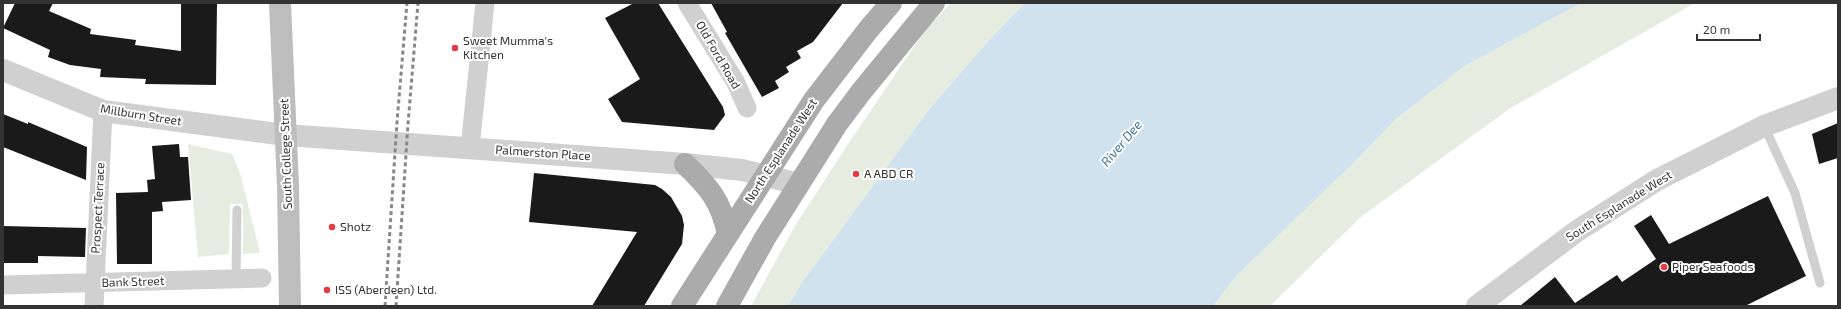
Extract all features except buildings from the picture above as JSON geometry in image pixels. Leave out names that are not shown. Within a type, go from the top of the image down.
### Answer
[{"type":"main road","name":"South College Street","points":[[280,3],[286,135],[290,306]]},
{"type":"main road","name":"North Esplanade West","points":[[682,306],[764,175],[814,100],[868,30],[891,3]]},
{"type":"main road","points":[[727,306],[765,238],[837,124],[853,102],[934,3]]},
{"type":"main road","points":[[685,164],[700,178],[714,195],[720,207],[728,234]]},
{"type":"street","points":[[470,148],[485,3]]},
{"type":"street","name":"Old Ford Road","points":[[687,3],[735,81],[747,108]]},
{"type":"street","name":"Millburn Street","points":[[3,70],[103,111],[286,135]]},
{"type":"street","name":"South Esplanade West","points":[[1477,306],[1577,231],[1657,180],[1764,126],[1838,98]]},
{"type":"street","name":"Prospect Terrace","points":[[94,306],[103,111]]},
{"type":"street","name":"Palmerston Place","points":[[286,135],[685,164],[742,170],[799,184]]},
{"type":"street","name":"Bank Street","points":[[3,285],[262,278]]},
{"type":"lane","points":[[1764,126],[1795,194],[1820,283]]},
{"type":"lane","points":[[236,278],[237,210]]},
{"type":"shaded area","points":[[951,3],[1025,3],[990,39],[931,107],[803,281],[788,306],[751,306],[795,226],[846,147],[926,29]]},
{"type":"shaded area","points":[[1581,3],[1695,3],[1509,109],[1362,216],[1270,306],[1213,306],[1238,274],[1397,118],[1466,65]]},
{"type":"shaded area","points":[[188,144],[232,154],[240,173],[260,253],[243,254],[243,204],[230,204],[229,254],[198,257]]},
{"type":"water","name":"River Dee","points":[[1025,3],[1581,3],[1466,65],[1397,118],[1351,165],[1238,274],[1213,306],[788,306],[803,281],[931,107],[990,39]]},
{"type":"railway","points":[[385,306],[397,122],[407,3]]},
{"type":"railway","points":[[396,306],[408,124],[418,3]]},
{"type":"place","name":"Sweet Mumma's Kitchen","points":[[455,48]]},
{"type":"place","name":"A ABD CR","points":[[856,174]]},
{"type":"place","name":"Shotz","points":[[332,227]]},
{"type":"place","name":"Piper Seafoods","points":[[1664,267]]},
{"type":"place","name":"ISS (Aberdeen) Ltd.","points":[[327,290]]}]
